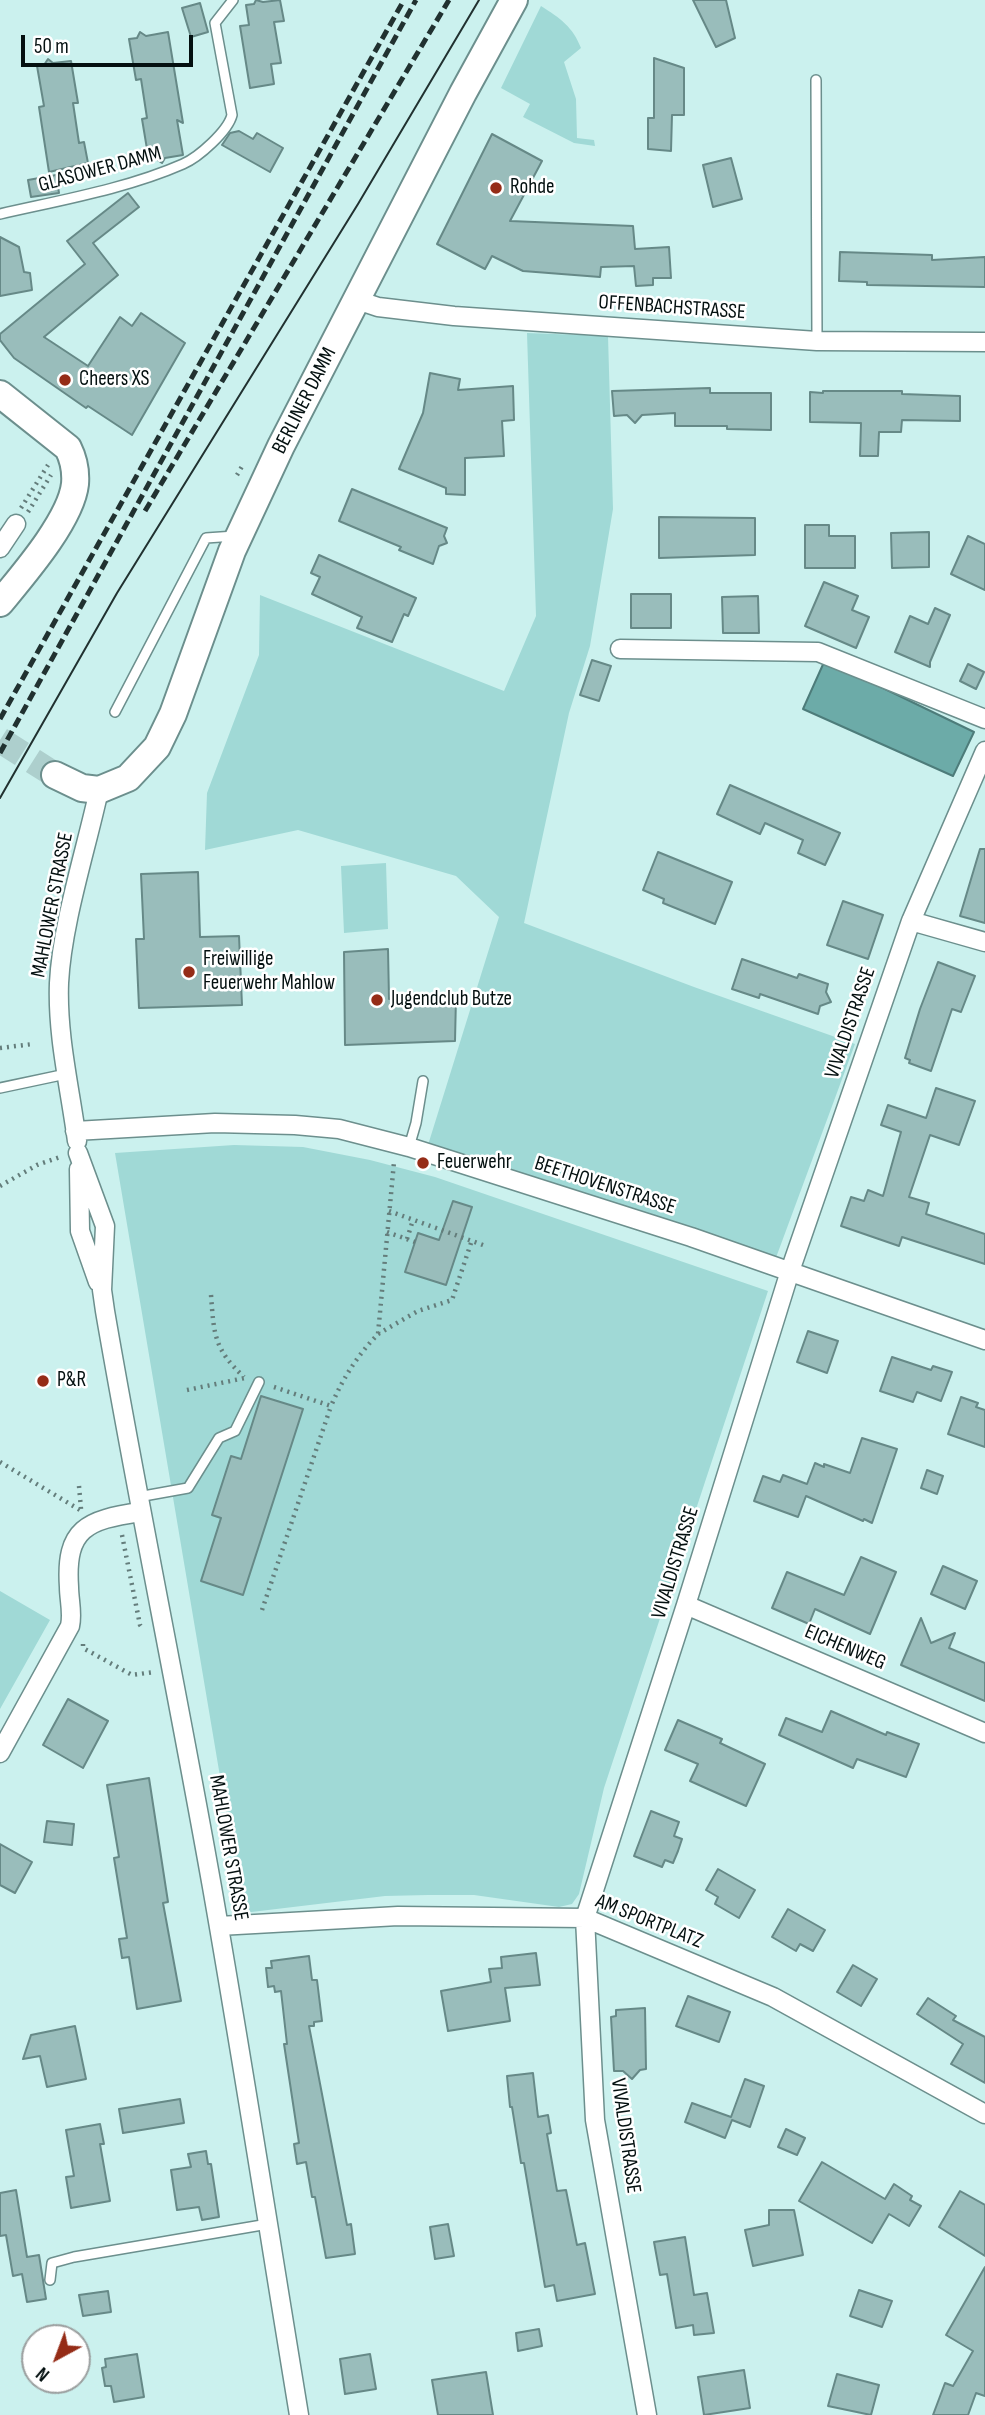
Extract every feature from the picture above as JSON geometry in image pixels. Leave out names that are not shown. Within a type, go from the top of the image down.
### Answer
[{"type":"main road","name":"BERLINER DAMM","points":[[99,790],[128,778],[158,747],[173,715],[232,551],[281,446],[463,93],[514,0]]},
{"type":"main road","points":[[0,394],[68,448],[73,458],[75,484],[65,516],[0,603]]},
{"type":"main road","points":[[55,775],[82,788],[99,790]]},
{"type":"street","name":"OFFENBACHSTRASSE","points":[[357,300],[378,307],[454,316],[817,341],[985,342]]},
{"type":"street","points":[[0,548],[16,524]]},
{"type":"street","points":[[620,649],[818,652],[985,719]]},
{"type":"street","name":"VIVALDISTRASSE","points":[[647,2415],[595,2120],[585,1918],[790,1271],[911,921],[985,751]]},
{"type":"street","name":"MAHLOWER STRASSE","points":[[99,790],[68,925],[60,981],[60,1035],[78,1153],[80,1231],[102,1290],[139,1505],[175,1683],[219,1926],[299,2415]]},
{"type":"street","points":[[911,921],[985,942]]},
{"type":"street","name":"BEETHOVENSTRASSE","points":[[75,1131],[215,1123],[339,1129],[403,1145],[691,1237],[985,1340]]},
{"type":"street","name":"MAHLOWER STRASSE","points":[[78,1153],[105,1226],[102,1290]]},
{"type":"street","points":[[0,1753],[70,1626],[72,1617],[68,1571],[72,1546],[84,1528],[88,1516],[139,1505]]},
{"type":"street","name":"EICHENWEG","points":[[686,1605],[985,1734]]},
{"type":"street","name":"AM SPORTPLATZ","points":[[219,1926],[398,1916],[585,1918],[773,1997],[985,2114]]},
{"type":"lane","name":"GLASOWER DAMM","points":[[0,214],[121,186],[186,163],[224,132],[232,115],[215,23],[233,0]]},
{"type":"lane","points":[[816,80],[817,341]]},
{"type":"lane","points":[[115,712],[206,538],[240,536]]},
{"type":"lane","points":[[0,1088],[66,1074]]},
{"type":"lane","points":[[403,1145],[416,1123],[423,1081]]},
{"type":"lane","points":[[139,1505],[187,1488],[219,1438],[235,1432],[259,1382]]},
{"type":"lane","points":[[50,2280],[52,2263],[75,2257],[268,2224]]},
{"type":"path","points":[[55,461],[48,465],[22,506],[16,516],[16,524],[23,521],[55,468]]},
{"type":"path","points":[[0,1048],[33,1044]]},
{"type":"path","points":[[378,1334],[389,1212],[403,1145]]},
{"type":"path","points":[[0,1186],[37,1165],[78,1153]]},
{"type":"path","points":[[389,1212],[483,1245]]},
{"type":"path","points":[[407,1239],[413,1220]]},
{"type":"path","points":[[387,1232],[415,1242]]},
{"type":"path","points":[[262,1610],[331,1406],[349,1369],[378,1334],[418,1311],[452,1300],[472,1240]]},
{"type":"path","points":[[211,1295],[214,1333],[226,1360],[245,1378],[331,1406]]},
{"type":"path","points":[[187,1390],[245,1378]]},
{"type":"path","points":[[0,1456],[0,1463],[88,1516]]},
{"type":"path","points":[[79,1486],[88,1516]]},
{"type":"path","points":[[84,1637],[83,1648],[132,1675],[157,1672]]},
{"type":"shaded area","points":[[541,6],[565,24],[581,48],[564,62],[576,99],[577,138],[594,140],[595,146],[574,143],[523,117],[530,104],[501,88]]},
{"type":"shaded area","points":[[527,333],[608,336],[613,509],[590,646],[569,713],[524,923],[855,1044],[774,1263],[428,1145],[499,917],[456,876],[298,830],[205,850],[207,793],[259,655],[260,595],[504,691],[536,616]]},
{"type":"shaded area","points":[[825,660],[974,732],[953,776],[803,709]]},
{"type":"shaded area","points":[[386,863],[388,929],[344,933],[341,866]]},
{"type":"shaded area","points":[[234,1145],[303,1147],[370,1160],[435,1177],[768,1291],[604,1788],[579,1894],[572,1904],[559,1907],[474,1895],[385,1896],[243,1913],[115,1153]]},
{"type":"shaded area","points":[[0,1591],[50,1620],[0,1709]]},
{"type":"building","points":[[256,0],[280,0],[284,21],[274,22],[281,63],[271,64],[274,84],[250,88],[240,26],[249,25],[246,5],[254,4]]},
{"type":"building","points":[[693,0],[726,0],[735,38],[716,47]]},
{"type":"building","points":[[200,3],[208,32],[191,37],[182,8]]},
{"type":"building","points":[[140,32],[146,36],[168,32],[183,123],[177,120],[183,155],[165,158],[162,163],[156,159],[149,161],[142,119],[147,118],[141,79],[136,80],[129,39],[137,38]]},
{"type":"building","points":[[654,58],[684,68],[684,115],[672,115],[671,151],[648,149],[648,118],[654,118]]},
{"type":"building","points":[[48,59],[53,63],[71,61],[78,103],[73,103],[79,143],[84,142],[88,163],[49,172],[39,107],[44,106],[37,66],[44,65]]},
{"type":"building","points":[[239,131],[253,139],[257,133],[283,148],[270,172],[222,145],[230,133]]},
{"type":"building","points":[[492,134],[542,161],[510,221],[633,226],[635,249],[669,247],[671,278],[653,278],[653,285],[636,286],[634,266],[601,267],[600,277],[523,271],[492,256],[485,269],[437,244]]},
{"type":"building","points":[[731,158],[742,199],[713,207],[703,165]]},
{"type":"building","points":[[56,175],[59,193],[31,197],[28,180]]},
{"type":"building","points":[[128,193],[139,207],[93,243],[118,275],[44,337],[88,366],[120,317],[132,326],[141,313],[185,343],[132,435],[88,406],[86,408],[14,358],[0,340],[0,334],[85,264],[67,241]]},
{"type":"building","points":[[0,237],[19,247],[24,272],[30,273],[32,290],[0,296]]},
{"type":"building","points":[[840,252],[932,255],[932,260],[985,257],[985,287],[867,285],[867,282],[839,281]]},
{"type":"building","points":[[430,373],[460,379],[458,390],[513,386],[514,420],[502,421],[504,456],[465,458],[465,495],[446,494],[446,488],[399,469],[423,413]]},
{"type":"building","points":[[710,388],[710,393],[771,393],[771,430],[727,429],[727,426],[675,426],[675,413],[642,415],[635,423],[627,415],[614,416],[612,391]]},
{"type":"building","points":[[902,391],[902,394],[960,396],[960,421],[902,420],[901,432],[879,432],[878,456],[860,456],[861,423],[810,422],[810,392]]},
{"type":"building","points":[[352,489],[447,528],[444,536],[447,543],[439,546],[433,564],[399,550],[401,547],[339,521]]},
{"type":"building","points":[[659,517],[755,518],[755,555],[659,558]]},
{"type":"building","points":[[805,525],[829,525],[829,536],[855,536],[855,568],[805,568]]},
{"type":"building","points":[[929,532],[929,567],[892,568],[891,533]]},
{"type":"building","points":[[968,536],[985,544],[985,590],[951,574]]},
{"type":"building","points":[[319,555],[416,598],[408,616],[404,614],[392,642],[357,628],[362,617],[312,594],[320,577],[311,573]]},
{"type":"building","points":[[824,582],[858,596],[852,610],[869,617],[856,648],[805,626]]},
{"type":"building","points":[[631,594],[671,594],[671,628],[631,628]]},
{"type":"building","points":[[758,596],[759,633],[723,633],[722,597]]},
{"type":"building","points":[[935,608],[950,615],[930,667],[895,652],[910,616],[928,624]]},
{"type":"building","points":[[592,660],[611,666],[599,701],[580,695]]},
{"type":"building","points":[[968,664],[984,672],[976,689],[960,681]]},
{"type":"building","points":[[730,785],[840,833],[825,865],[798,853],[803,840],[765,823],[760,834],[717,814]]},
{"type":"building","points":[[980,849],[985,849],[985,923],[960,916]]},
{"type":"building","points":[[658,852],[732,882],[715,924],[663,903],[664,899],[643,890]]},
{"type":"building","name":"Freiwillige Feuerwehr Mahlow","points":[[198,872],[200,937],[239,936],[242,1005],[139,1008],[136,939],[144,939],[141,874]]},
{"type":"building","points":[[843,901],[883,915],[868,959],[827,945]]},
{"type":"building","points":[[388,949],[389,999],[456,997],[455,1041],[345,1045],[344,952]]},
{"type":"building","points":[[742,959],[797,978],[799,974],[828,984],[826,992],[831,1002],[820,1006],[818,1014],[760,994],[759,998],[732,989]]},
{"type":"building","points":[[938,962],[975,976],[961,1012],[952,1009],[931,1071],[909,1063],[910,1060],[905,1058]]},
{"type":"building","points":[[936,1088],[975,1101],[959,1145],[930,1135],[909,1197],[929,1203],[926,1214],[985,1234],[985,1264],[902,1237],[899,1246],[841,1226],[851,1197],[864,1201],[868,1190],[883,1196],[901,1132],[881,1125],[888,1105],[926,1118]]},
{"type":"building","points":[[453,1201],[472,1207],[446,1285],[405,1272],[418,1233],[439,1240]]},
{"type":"building","points":[[808,1331],[838,1341],[827,1373],[797,1362]]},
{"type":"building","points":[[892,1357],[931,1370],[933,1366],[952,1372],[941,1401],[917,1392],[913,1402],[880,1391]]},
{"type":"building","points":[[261,1396],[303,1409],[243,1595],[201,1581],[221,1518],[212,1515],[231,1456],[241,1459]]},
{"type":"building","points":[[961,1397],[978,1403],[976,1407],[985,1410],[985,1447],[948,1434]]},
{"type":"building","points":[[862,1438],[897,1449],[872,1523],[806,1496],[798,1517],[754,1501],[763,1476],[780,1482],[783,1475],[807,1484],[815,1463],[850,1473]]},
{"type":"building","points":[[927,1470],[943,1476],[937,1494],[921,1488]]},
{"type":"building","points":[[861,1557],[896,1572],[870,1634],[815,1609],[809,1624],[772,1608],[787,1572],[844,1595]]},
{"type":"building","points":[[943,1566],[977,1581],[965,1609],[931,1594]]},
{"type":"building","points":[[921,1618],[931,1643],[955,1633],[949,1648],[985,1663],[985,1701],[901,1665]]},
{"type":"building","points":[[68,1699],[108,1721],[83,1768],[43,1745]]},
{"type":"building","points":[[831,1711],[886,1735],[887,1732],[919,1744],[906,1777],[857,1759],[853,1768],[779,1735],[786,1718],[822,1732]]},
{"type":"building","points":[[678,1720],[722,1739],[720,1743],[765,1764],[746,1806],[690,1781],[698,1764],[665,1750]]},
{"type":"building","points":[[149,1778],[168,1902],[163,1903],[181,2001],[137,2009],[129,1957],[122,1958],[119,1939],[127,1938],[114,1858],[119,1857],[107,1785]]},
{"type":"building","points":[[651,1811],[679,1822],[674,1836],[682,1839],[678,1851],[673,1863],[665,1860],[662,1867],[634,1856]]},
{"type":"building","points":[[47,1821],[74,1824],[72,1845],[44,1842]]},
{"type":"building","points":[[0,1844],[32,1862],[15,1893],[0,1885]]},
{"type":"building","points":[[718,1869],[755,1890],[739,1918],[715,1904],[718,1897],[706,1890]]},
{"type":"building","points":[[788,1909],[825,1930],[813,1951],[800,1944],[796,1951],[772,1937]]},
{"type":"building","points":[[536,1953],[540,1985],[505,1988],[510,2021],[448,2031],[441,1991],[491,1982],[489,1969],[502,1968],[501,1957]]},
{"type":"building","points":[[309,1956],[312,1980],[317,1980],[322,2021],[309,2026],[347,2225],[351,2224],[355,2254],[326,2258],[306,2162],[297,2164],[294,2144],[299,2143],[284,2044],[287,2044],[281,1991],[275,1992],[274,1986],[268,1987],[266,1968],[272,1968],[271,1961]]},
{"type":"building","points":[[853,1965],[877,1979],[861,2006],[837,1992]]},
{"type":"building","points":[[688,1996],[730,2012],[719,2042],[676,2026]]},
{"type":"building","points":[[928,1998],[956,2016],[953,2020],[985,2037],[985,2083],[951,2064],[963,2044],[917,2014]]},
{"type":"building","points":[[645,2008],[646,2069],[640,2070],[632,2079],[623,2071],[614,2071],[611,2017],[616,2016],[616,2010]]},
{"type":"building","points":[[75,2026],[86,2079],[47,2087],[40,2056],[23,2059],[31,2035]]},
{"type":"building","points":[[533,2073],[538,2117],[548,2115],[551,2133],[547,2134],[557,2191],[566,2190],[577,2245],[585,2243],[595,2294],[557,2301],[554,2285],[545,2287],[524,2163],[521,2163],[510,2107],[507,2076]]},
{"type":"building","points":[[745,2079],[764,2086],[750,2127],[732,2120],[725,2138],[685,2122],[692,2103],[731,2117]]},
{"type":"building","points":[[180,2099],[184,2123],[123,2133],[119,2109]]},
{"type":"building","points":[[100,2124],[104,2144],[100,2144],[110,2201],[71,2208],[66,2177],[74,2176],[66,2130]]},
{"type":"building","points":[[786,2129],[805,2138],[797,2155],[778,2147]]},
{"type":"building","points":[[206,2151],[208,2164],[211,2164],[219,2217],[202,2220],[199,2207],[177,2210],[171,2170],[191,2167],[188,2154]]},
{"type":"building","points":[[822,2162],[885,2199],[894,2184],[912,2196],[910,2200],[921,2206],[909,2226],[889,2214],[872,2243],[799,2201]]},
{"type":"building","points":[[16,2190],[27,2257],[39,2255],[46,2299],[27,2302],[22,2274],[13,2276],[6,2235],[0,2236],[0,2193]]},
{"type":"building","points":[[960,2191],[985,2205],[985,2256],[939,2227]]},
{"type":"building","points":[[769,2210],[794,2210],[803,2255],[753,2266],[745,2230],[769,2225]]},
{"type":"building","points":[[448,2224],[454,2256],[435,2259],[430,2227]]},
{"type":"building","points":[[685,2237],[694,2295],[707,2293],[714,2333],[694,2335],[693,2325],[676,2328],[667,2274],[660,2275],[654,2242]]},
{"type":"building","points":[[985,2267],[985,2396],[976,2393],[968,2415],[933,2415],[945,2383],[953,2386],[973,2351],[946,2335]]},
{"type":"building","points":[[859,2290],[892,2301],[882,2327],[850,2316]]},
{"type":"building","points":[[108,2291],[111,2312],[83,2316],[79,2295]]},
{"type":"building","points":[[539,2329],[542,2346],[518,2351],[516,2333]]},
{"type":"building","points":[[137,2354],[144,2397],[114,2402],[111,2386],[105,2386],[102,2368],[106,2367],[105,2359]]},
{"type":"building","points":[[370,2354],[376,2389],[345,2394],[340,2359]]},
{"type":"building","points":[[744,2370],[750,2408],[704,2415],[698,2377]]},
{"type":"building","points":[[486,2372],[493,2415],[438,2415],[432,2380]]},
{"type":"building","points":[[837,2374],[879,2385],[871,2415],[828,2406]]},
{"type":"tunnel","points":[[0,740],[55,775]]},
{"type":"tram line","points":[[0,798],[117,593],[358,204],[479,0]]},
{"type":"railway","points":[[0,719],[404,0]]},
{"type":"railway","points":[[0,753],[416,0]]},
{"type":"railway","points":[[145,511],[449,0]]},
{"type":"place","name":"Rohde","points":[[496,188]]},
{"type":"place","name":"Cheers XS","points":[[65,380]]},
{"type":"place","name":"Freiwillige Feuerwehr Mahlow","points":[[189,972]]},
{"type":"place","name":"Jugendclub Butze","points":[[377,1000]]},
{"type":"place","name":"Feuerwehr","points":[[423,1163]]},
{"type":"place","name":"P&R","points":[[43,1381]]}]
